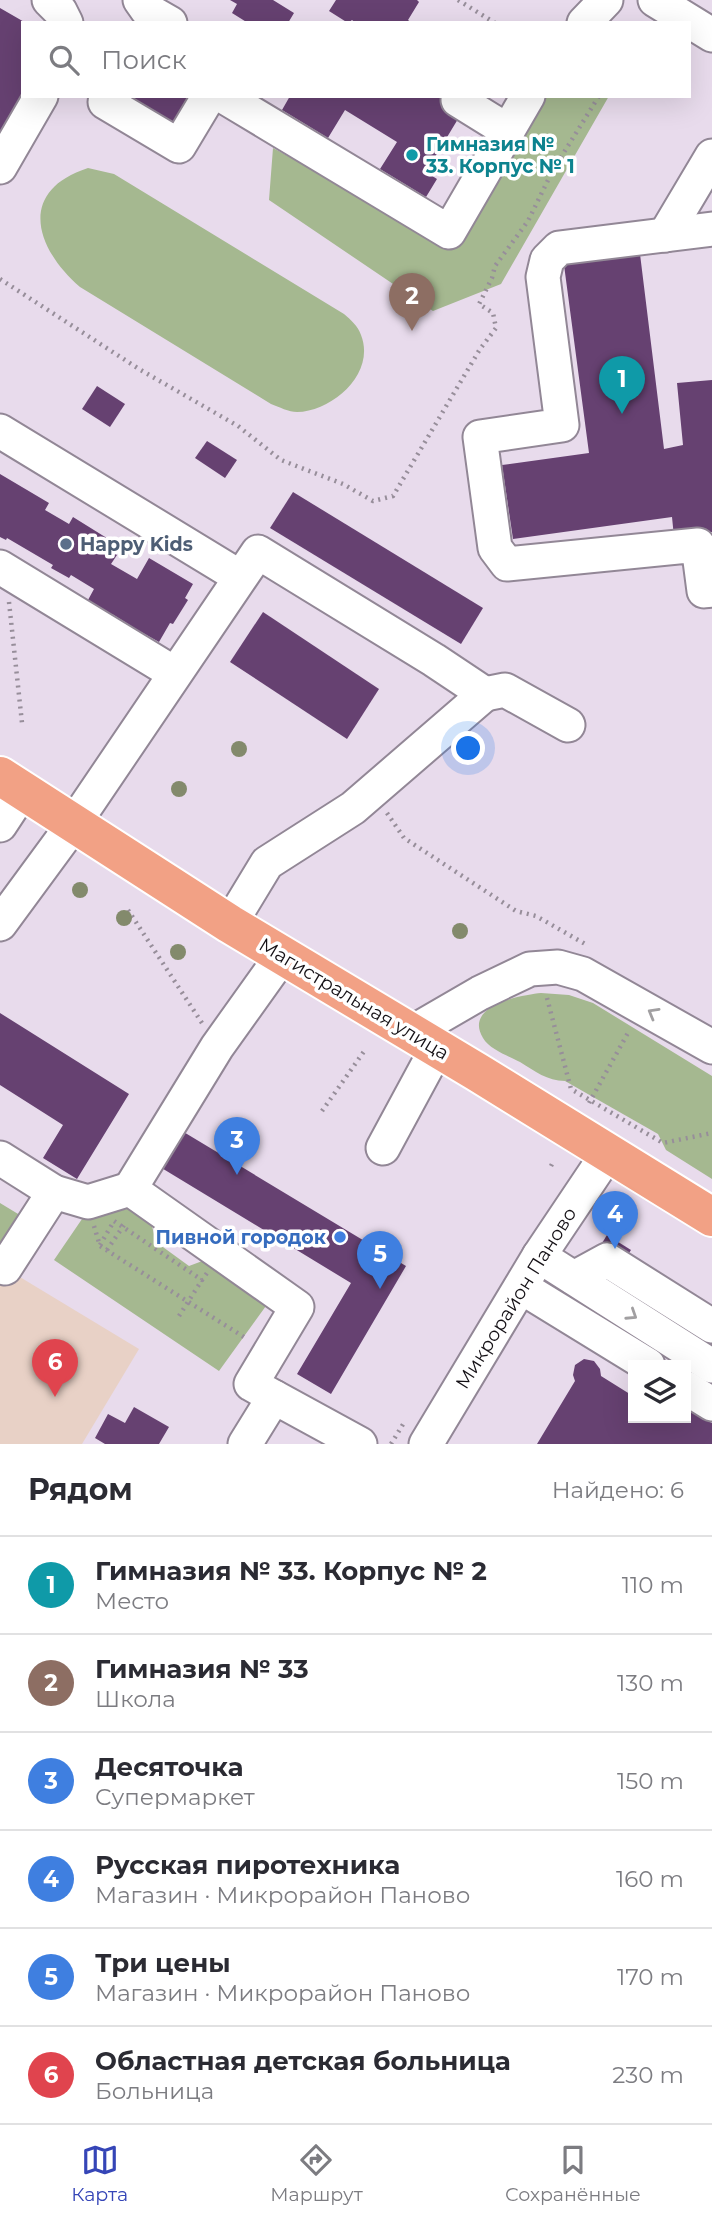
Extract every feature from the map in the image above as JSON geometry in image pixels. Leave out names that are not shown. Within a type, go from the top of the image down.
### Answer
[{"type":"highway","name":"Магистральная улица","points":[[11,783],[230,924],[712,1217]]},
{"type":"street","points":[[49,0],[60,11],[64,21]]},
{"type":"street","points":[[140,0],[147,10],[166,21]]},
{"type":"street","points":[[586,21],[606,0]]},
{"type":"street","points":[[654,0],[689,21]]},
{"type":"street","points":[[691,22],[712,35]]},
{"type":"street","points":[[0,167],[40,98]]},
{"type":"street","points":[[108,98],[105,102],[179,146],[208,98]]},
{"type":"street","points":[[226,98],[449,232],[527,98]]},
{"type":"street","points":[[458,100],[508,131]]},
{"type":"street","points":[[665,235],[712,156]]},
{"type":"street","points":[[712,229],[559,248],[547,260],[543,277],[562,425],[480,437],[495,548],[508,564],[698,545],[704,591],[712,590]]},
{"type":"street","points":[[0,431],[240,577]]},
{"type":"street","points":[[0,924],[75,822],[258,552],[435,660],[485,695]]},
{"type":"street","points":[[3,568],[174,673]]},
{"type":"street","points":[[230,924],[267,863],[353,808],[485,695],[505,690],[568,725]]},
{"type":"street","points":[[0,825],[11,783]]},
{"type":"street","points":[[136,1194],[217,1047],[282,956]]},
{"type":"street","points":[[383,1147],[424,1041],[480,993],[530,969],[558,967],[583,974],[712,1047]]},
{"type":"street","name":"Микрорайон Паново","points":[[426,1444],[539,1256],[608,1153]]},
{"type":"street","points":[[0,1158],[54,1192],[88,1202],[136,1194],[297,1307],[251,1384],[360,1444]]},
{"type":"street","points":[[5,1268],[54,1192]]},
{"type":"street","points":[[539,1256],[712,1366]]},
{"type":"street","points":[[574,1278],[607,1260],[712,1326]]},
{"type":"street","points":[[521,1287],[640,1360]]},
{"type":"street","points":[[691,1391],[712,1404]]},
{"type":"street","points":[[245,1444],[274,1397]]},
{"type":"path","points":[[458,0],[492,21]]},
{"type":"path","points":[[0,279],[139,369],[237,426],[281,460],[344,484],[373,501],[393,496],[480,349],[496,328],[493,313],[479,304],[495,266],[528,221],[554,170],[597,98]]},
{"type":"path","points":[[3,568],[22,723]]},
{"type":"path","points":[[387,814],[404,838],[516,911],[536,916]]},
{"type":"path","points":[[128,909],[217,1047]]},
{"type":"path","points":[[547,998],[571,1089],[589,1103],[656,1142],[712,1133]]},
{"type":"path","points":[[589,1103],[634,1021]]},
{"type":"path","points":[[322,1111],[365,1050]]},
{"type":"path","points":[[107,1250],[123,1226],[136,1194]]},
{"type":"path","points":[[615,1208],[621,1201]]},
{"type":"path","points":[[123,1226],[114,1221],[100,1246],[269,1354]]},
{"type":"path","points":[[179,1316],[202,1280]]},
{"type":"shaded area","points":[[0,1265],[139,1349],[82,1444],[0,1444]]},
{"type":"green space","points":[[546,98],[608,98],[501,284],[433,311],[269,200],[273,148],[451,244]]},
{"type":"green space","points":[[88,168],[114,174],[344,314],[358,329],[364,349],[357,376],[337,397],[324,405],[297,412],[284,409],[271,404],[80,287],[52,255],[40,222],[42,205],[50,191],[65,178]]},
{"type":"green space","points":[[541,993],[569,995],[593,1003],[712,1076],[712,1179],[666,1150],[658,1134],[565,1081],[541,1075],[486,1042],[479,1027],[481,1017],[488,1010],[509,999]]},
{"type":"green space","points":[[0,1203],[28,1220],[0,1260]]},
{"type":"green space","points":[[132,1208],[150,1218],[156,1242],[189,1266],[213,1257],[271,1299],[219,1371],[54,1260],[82,1219]]},
{"type":"building","points":[[230,0],[273,0],[294,13],[289,21],[245,21],[232,13],[237,4]]},
{"type":"building","points":[[336,0],[419,2],[409,21],[345,21],[329,11]]},
{"type":"building","points":[[0,8],[23,21],[23,98],[0,138]]},
{"type":"building","points":[[127,98],[189,98],[196,102],[176,137]]},
{"type":"building","name":"Гимназия № 33. Корпус № 1","points":[[289,98],[449,98],[461,114],[426,172],[437,179],[426,197],[380,169],[397,142],[345,110],[328,138],[282,110]]},
{"type":"building","points":[[640,254],[664,449],[683,445],[677,383],[712,380],[712,532],[674,537],[672,517],[513,539],[502,465],[589,453],[564,265]]},
{"type":"building","points":[[97,386],[125,404],[110,427],[82,409]]},
{"type":"building","points":[[207,441],[237,460],[225,478],[195,458]]},
{"type":"building","points":[[0,474],[49,503],[45,510],[69,524],[73,517],[110,540],[105,548],[117,555],[111,564],[137,579],[149,558],[193,584],[185,598],[188,600],[159,642],[126,626],[128,624],[112,614],[111,617],[97,609],[98,606],[88,600],[94,589],[71,575],[69,578],[51,568],[53,565],[7,538],[6,540],[0,537]]},
{"type":"building","points":[[293,492],[483,608],[461,644],[270,528]]},
{"type":"building","points":[[263,612],[379,689],[347,739],[230,662]]},
{"type":"building","points":[[0,1013],[129,1094],[77,1179],[43,1158],[63,1125],[0,1085]]},
{"type":"building","points":[[182,1131],[406,1266],[331,1394],[297,1374],[351,1283],[160,1167]]},
{"type":"building","points":[[607,1235],[631,1250],[623,1262],[599,1248]]},
{"type":"building","points":[[584,1359],[594,1361],[601,1376],[628,1393],[628,1423],[691,1423],[691,1412],[712,1423],[712,1444],[537,1444],[575,1381],[575,1365]]},
{"type":"building","points":[[134,1407],[169,1427],[159,1444],[105,1444],[95,1438],[108,1414],[125,1423]]},
{"type":"place","name":"Гимназия № 33. Корпус № 1","points":[[412,155]]},
{"type":"place","name":"Гимназия № 33","points":[[412,331]]},
{"type":"place","name":"Гимназия № 33. Корпус № 2","points":[[622,414]]},
{"type":"place","name":"Happy Kids","points":[[66,544]]},
{"type":"place","name":"Десяточка","points":[[237,1175]]},
{"type":"place","name":"Пивной городок","points":[[340,1237]]},
{"type":"place","name":"Русская пиротехника","points":[[615,1249]]},
{"type":"place","name":"Три цены","points":[[380,1289]]},
{"type":"place","name":"Областная детская больница","points":[[55,1397]]}]
